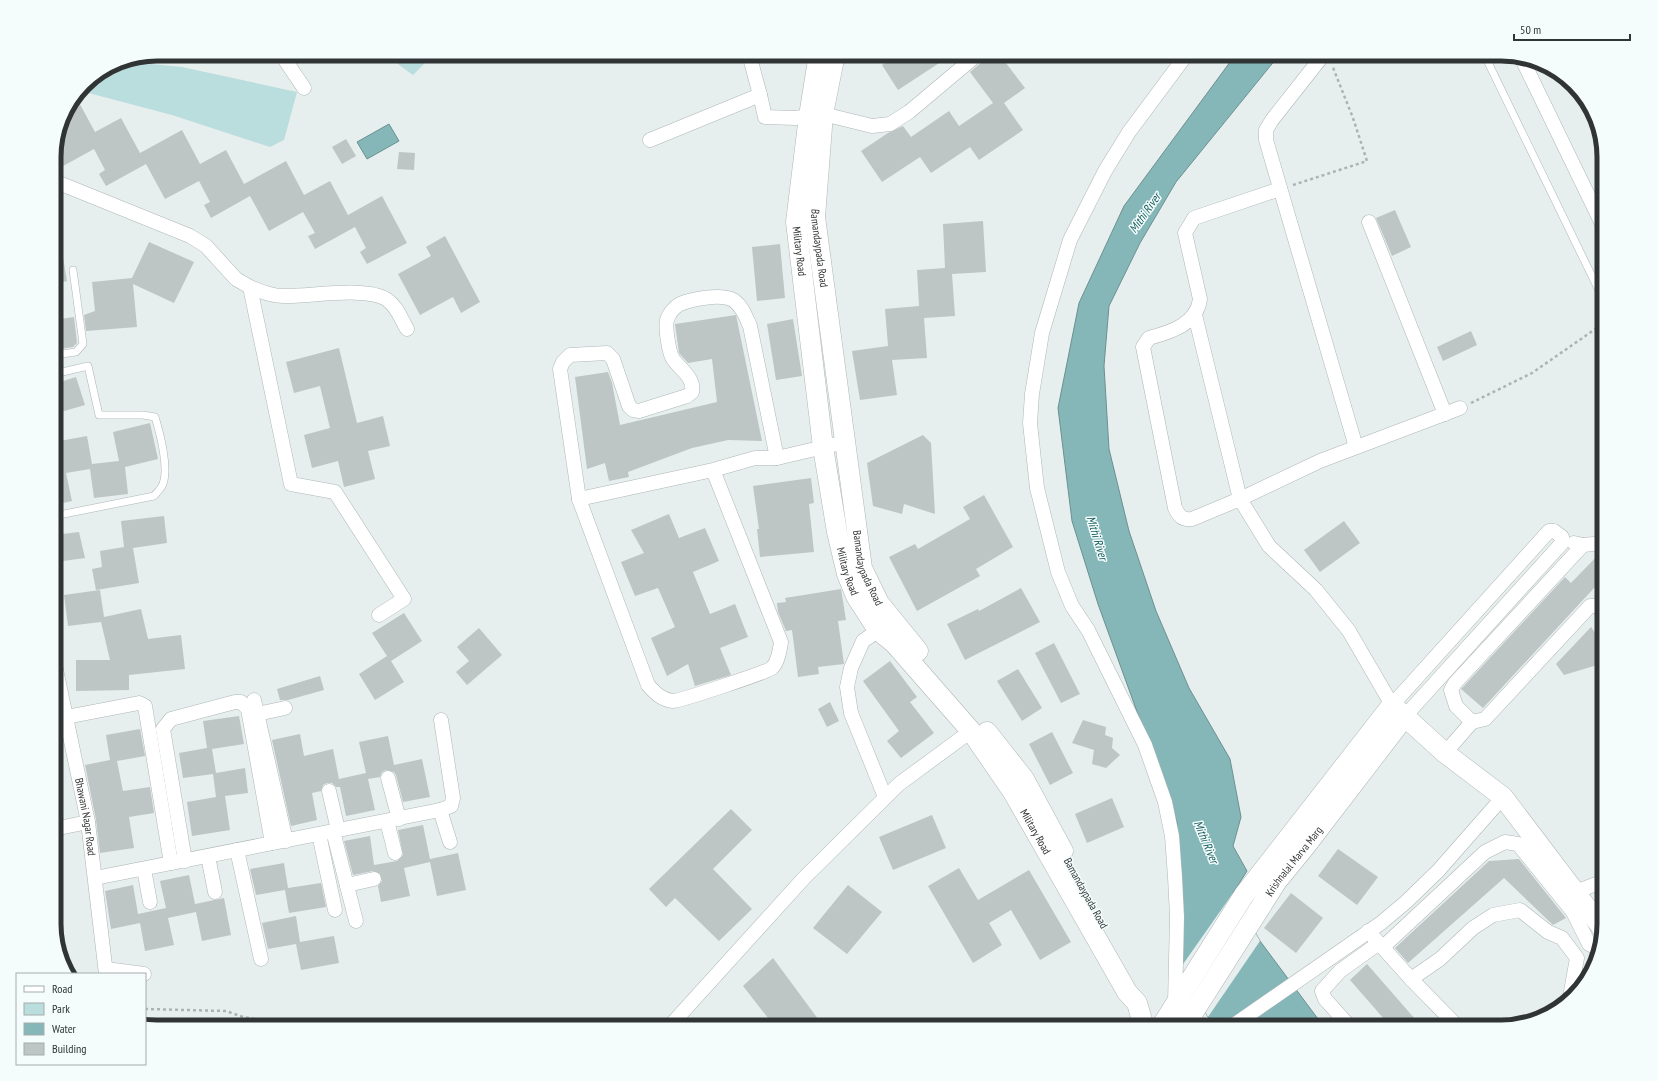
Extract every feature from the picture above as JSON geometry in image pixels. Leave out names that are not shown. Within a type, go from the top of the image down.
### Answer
[{"type":"street","points":[[286,61],[304,88]]},
{"type":"street","points":[[752,61],[765,117],[816,115],[872,126],[890,124],[909,112],[970,61]]},
{"type":"street","name":"Military Road","points":[[819,61],[816,115],[796,222],[823,446],[837,532],[855,571],[856,596],[873,608],[894,643],[948,694],[971,731],[1013,792],[1050,842],[1097,926]]},
{"type":"street","name":"Bamandaypada Road","points":[[833,61],[816,115],[815,217],[845,442],[855,571]]},
{"type":"street","points":[[1182,1012],[1176,963],[1176,893],[1172,836],[1165,802],[1145,745],[1088,630],[1072,606],[1058,572],[1037,488],[1030,423],[1032,394],[1042,333],[1070,240],[1105,171],[1129,132],[1183,61]]},
{"type":"street","points":[[1324,61],[1272,120],[1266,130],[1266,140],[1356,447]]},
{"type":"street","points":[[1525,64],[1597,214]]},
{"type":"street","points":[[650,140],[760,95]]},
{"type":"street","points":[[61,184],[190,236],[206,246],[236,279],[266,294],[282,296],[372,294],[386,298],[395,306],[407,330]]},
{"type":"street","points":[[1280,189],[1194,218],[1186,233],[1200,299],[1199,307],[1195,315],[1188,322],[1170,331],[1149,338],[1143,347],[1175,508],[1179,516],[1186,520],[1192,519],[1240,499],[1320,461],[1460,408]]},
{"type":"street","points":[[1369,222],[1444,414]]},
{"type":"street","points":[[250,287],[291,484],[335,492],[404,599],[379,615]]},
{"type":"street","points":[[713,470],[781,642],[780,648],[772,668],[754,676],[674,701],[659,696],[648,685],[579,499],[560,369],[563,362],[570,355],[607,352],[613,359],[629,406],[633,410],[639,411],[687,396],[692,392],[693,388],[686,373],[672,358],[669,349],[666,322],[670,313],[679,304],[716,296],[731,299],[741,308],[750,326],[777,458]]},
{"type":"street","points":[[1195,315],[1240,499],[1269,546],[1316,590],[1349,631],[1399,710],[1445,753],[1503,797],[1575,892],[1595,928],[1589,944],[1594,947]]},
{"type":"street","points":[[816,384],[837,380]]},
{"type":"street","points":[[579,499],[713,470],[755,458],[777,458],[845,442]]},
{"type":"street","points":[[1171,1020],[1182,1012],[1244,895],[1399,710],[1480,608],[1549,531],[1554,531],[1562,537],[1562,543],[1492,620],[1399,710]]},
{"type":"street","points":[[1562,541],[1583,545],[1597,544]]},
{"type":"street","points":[[1472,722],[1456,706],[1452,690],[1455,683],[1583,545]]},
{"type":"street","points":[[1445,753],[1472,722],[1485,719],[1590,606],[1597,606]]},
{"type":"street","points":[[1480,608],[1492,620]]},
{"type":"street","points":[[885,626],[863,641],[851,668],[847,687],[852,713],[885,797]]},
{"type":"street","name":"Bhawani Nagar Road","points":[[61,693],[88,822],[106,971]]},
{"type":"street","points":[[948,694],[1024,779],[1050,842]]},
{"type":"street","points":[[254,700],[279,842]]},
{"type":"street","points":[[178,862],[163,729],[170,719],[235,702],[241,702],[248,709],[279,842]]},
{"type":"street","points":[[66,717],[139,704],[145,706],[178,862]]},
{"type":"street","points":[[257,714],[285,708]]},
{"type":"street","name":"Krishnalal Marva Marg","points":[[1182,1012],[1259,908],[1277,881],[1304,848],[1399,710]]},
{"type":"street","points":[[95,878],[393,820],[440,810],[451,806],[453,798],[441,720]]},
{"type":"street","points":[[675,1020],[804,878],[885,797],[899,784],[971,731]]},
{"type":"street","points":[[388,778],[395,853]]},
{"type":"street","points":[[329,791],[347,885],[356,921]]},
{"type":"street","points":[[1241,1020],[1381,923],[1438,872],[1503,797]]},
{"type":"street","points":[[440,810],[450,842]]},
{"type":"street","points":[[61,828],[88,822]]},
{"type":"street","points":[[319,834],[335,910]]},
{"type":"street","points":[[1344,1020],[1325,999],[1322,991],[1340,970],[1381,945],[1485,852],[1505,842],[1518,844],[1573,912],[1595,928]]},
{"type":"street","points":[[238,850],[261,959]]},
{"type":"street","points":[[208,856],[215,892]]},
{"type":"street","points":[[144,869],[150,902]]},
{"type":"street","points":[[347,885],[374,878]]},
{"type":"street","points":[[1575,892],[1597,884]]},
{"type":"street","points":[[1411,979],[1440,959],[1473,928],[1493,915],[1520,910],[1568,945],[1577,958],[1571,989]]},
{"type":"street","name":"Bamandaypada Road","points":[[1097,926],[1140,991],[1137,1003],[1142,1020]]},
{"type":"street","points":[[1568,945],[1595,928]]},
{"type":"street","points":[[1368,931],[1411,979],[1451,1020]]},
{"type":"street","points":[[106,971],[127,973]]},
{"type":"lane","points":[[1487,61],[1597,287]]},
{"type":"lane","points":[[61,354],[76,352],[83,344],[73,270]]},
{"type":"lane","points":[[61,372],[88,366],[99,415],[144,415],[155,418],[161,437],[165,465],[162,485],[154,496],[61,515]]},
{"type":"path","points":[[1280,189],[1367,161],[1353,118],[1329,61]]},
{"type":"path","points":[[1460,408],[1532,373],[1597,328]]},
{"type":"path","points":[[146,1009],[226,1011],[243,1017],[260,1020]]},
{"type":"green space","points":[[394,61],[427,61],[413,75]]},
{"type":"green space","points":[[139,63],[182,67],[297,92],[284,140],[270,147],[172,115],[86,92],[104,77],[114,71]]},
{"type":"water","name":"Mithi River","points":[[1231,61],[1274,61],[1176,182],[1140,243],[1109,306],[1104,366],[1109,449],[1129,531],[1156,611],[1189,688],[1230,759],[1241,817],[1233,846],[1247,871],[1233,893],[1260,941],[1319,1020],[1211,1020],[1208,1017],[1181,967],[1177,822],[1098,604],[1072,521],[1058,408],[1079,303],[1124,206]]},
{"type":"water","points":[[389,124],[399,141],[367,159],[357,142]]},
{"type":"pier","points":[[1233,893],[1260,941],[1208,1017],[1181,967]]},
{"type":"building","points":[[888,61],[942,61],[898,90],[882,65]]},
{"type":"building","points":[[983,61],[1004,61],[1025,88],[1004,103],[1023,130],[979,160],[970,147],[931,173],[920,157],[882,182],[861,151],[888,133],[903,126],[911,137],[949,111],[959,126],[993,103],[970,72]]},
{"type":"building","points":[[79,102],[95,132],[121,118],[140,153],[182,130],[200,164],[226,150],[244,184],[286,161],[304,195],[330,181],[348,215],[382,196],[407,243],[367,264],[360,252],[366,248],[355,227],[315,249],[308,236],[315,233],[303,212],[269,231],[250,196],[211,218],[204,205],[210,202],[199,181],[165,199],[146,164],[106,186],[99,174],[105,170],[94,149],[61,167],[61,151],[64,132],[68,120]]},
{"type":"building","points":[[346,139],[356,156],[342,164],[332,147]]},
{"type":"building","points":[[399,152],[415,153],[414,170],[397,169]]},
{"type":"building","points":[[1395,210],[1411,247],[1392,256],[1376,218]]},
{"type":"building","points":[[983,221],[986,272],[952,274],[955,316],[924,318],[927,358],[892,360],[897,395],[860,400],[852,351],[888,346],[885,309],[919,306],[917,270],[945,268],[943,224]]},
{"type":"building","points":[[445,236],[480,302],[461,313],[453,297],[420,315],[398,274],[431,256],[426,247]]},
{"type":"building","points":[[149,242],[194,262],[174,303],[133,284],[137,327],[86,331],[84,315],[95,311],[92,282],[132,278]]},
{"type":"building","points":[[780,244],[785,298],[757,301],[752,247]]},
{"type":"building","points":[[61,246],[67,281],[61,282]]},
{"type":"building","points":[[736,315],[762,441],[728,440],[692,448],[628,472],[629,477],[609,481],[605,463],[587,469],[575,377],[608,372],[612,383],[620,425],[717,402],[712,359],[688,363],[679,353],[675,324]]},
{"type":"building","points":[[74,317],[77,343],[73,347],[61,349],[61,319]]},
{"type":"building","points":[[793,319],[802,376],[776,380],[767,324]]},
{"type":"building","points":[[1471,331],[1477,345],[1443,361],[1437,347]]},
{"type":"building","points":[[339,348],[357,423],[383,416],[390,446],[368,451],[375,479],[344,487],[338,461],[312,468],[304,435],[330,428],[320,386],[294,393],[286,362]]},
{"type":"building","points":[[76,377],[85,405],[61,412],[61,382]]},
{"type":"building","points":[[150,423],[158,459],[125,467],[128,494],[94,498],[90,469],[66,473],[72,501],[61,503],[61,441],[87,436],[92,464],[119,461],[113,432]]},
{"type":"building","points":[[923,435],[931,443],[935,514],[904,504],[902,514],[873,506],[867,463]]},
{"type":"building","points":[[811,478],[814,503],[809,504],[814,552],[760,557],[757,529],[759,529],[753,486]]},
{"type":"building","points":[[984,495],[1013,547],[976,569],[980,576],[917,611],[889,557],[915,544],[918,549],[970,519],[963,507]]},
{"type":"building","points":[[669,514],[679,538],[705,528],[719,561],[693,572],[710,614],[735,604],[748,637],[720,648],[731,675],[695,686],[688,664],[667,676],[651,638],[675,627],[658,588],[635,596],[621,562],[644,553],[631,530]]},
{"type":"building","points":[[164,516],[167,543],[133,548],[139,583],[96,590],[92,569],[102,567],[100,551],[124,547],[121,521]]},
{"type":"building","points":[[1344,521],[1360,543],[1320,572],[1304,550]]},
{"type":"building","points":[[79,532],[85,558],[61,561],[61,534]]},
{"type":"building","points":[[1597,556],[1597,589],[1595,587],[1483,708],[1461,689],[1565,577],[1571,583]]},
{"type":"building","points":[[1021,588],[1040,622],[965,660],[947,624],[978,609],[979,611]]},
{"type":"building","points":[[841,589],[846,620],[838,621],[844,664],[818,667],[819,674],[798,677],[792,630],[786,631],[778,612],[777,603],[786,602],[785,598]]},
{"type":"building","points":[[100,590],[104,617],[141,609],[148,639],[181,635],[185,669],[129,675],[129,690],[76,691],[76,660],[110,660],[101,622],[68,626],[64,595]]},
{"type":"building","points":[[404,613],[422,641],[391,661],[404,682],[375,700],[359,674],[387,656],[372,633]]},
{"type":"building","points":[[1591,627],[1597,636],[1597,665],[1564,675],[1556,664]]},
{"type":"building","points":[[479,628],[502,655],[467,685],[456,672],[469,661],[457,647]]},
{"type":"building","points":[[1054,643],[1080,694],[1061,703],[1035,653]]},
{"type":"building","points":[[890,661],[917,697],[910,702],[934,733],[901,758],[887,741],[899,731],[863,681]]},
{"type":"building","points":[[1018,669],[1042,708],[1022,721],[997,681]]},
{"type":"building","points":[[320,676],[324,690],[288,700],[280,700],[277,689]]},
{"type":"building","points":[[830,702],[839,721],[827,727],[818,709]]},
{"type":"building","points":[[239,716],[244,744],[212,749],[216,773],[245,768],[248,793],[225,796],[230,830],[192,836],[187,802],[216,797],[213,774],[183,778],[179,753],[207,748],[203,721]]},
{"type":"building","points":[[1083,720],[1106,727],[1105,735],[1113,738],[1112,748],[1120,755],[1106,768],[1092,764],[1094,750],[1072,743]]},
{"type":"building","points":[[140,729],[145,756],[117,761],[123,791],[150,787],[154,813],[129,817],[134,848],[100,853],[96,820],[85,765],[110,760],[106,735]]},
{"type":"building","points":[[1052,732],[1073,773],[1050,785],[1029,744]]},
{"type":"building","points":[[300,734],[304,756],[333,749],[339,779],[366,773],[359,742],[388,736],[394,765],[422,759],[430,797],[403,802],[396,775],[394,772],[386,770],[382,772],[380,777],[368,779],[375,810],[346,816],[340,787],[336,787],[332,783],[327,783],[323,785],[321,791],[312,793],[317,820],[291,826],[272,740]]},
{"type":"building","points":[[1112,798],[1124,827],[1087,843],[1075,814]]},
{"type":"building","points":[[731,809],[752,830],[713,869],[752,909],[719,941],[675,898],[666,907],[649,889]]},
{"type":"building","points":[[932,815],[946,848],[893,870],[879,837]]},
{"type":"building","points":[[423,825],[430,859],[458,853],[466,890],[437,896],[430,862],[404,868],[410,896],[381,902],[378,886],[382,881],[380,874],[373,871],[353,875],[344,841],[370,836],[374,865],[397,861],[403,855],[398,830]]},
{"type":"building","points":[[1338,849],[1378,877],[1357,905],[1318,876]]},
{"type":"building","points":[[1519,859],[1566,918],[1553,925],[1504,878],[1408,963],[1395,948],[1489,861]]},
{"type":"building","points":[[284,863],[288,888],[321,883],[326,907],[289,913],[285,890],[256,895],[250,869]]},
{"type":"building","points":[[959,868],[978,900],[1029,870],[1071,942],[1040,960],[1011,910],[989,923],[1002,945],[973,963],[928,886]]},
{"type":"building","points":[[189,875],[195,904],[224,898],[231,935],[202,941],[196,912],[168,918],[174,945],[145,951],[140,923],[111,929],[105,891],[133,885],[138,914],[166,908],[160,881]]},
{"type":"building","points":[[848,885],[882,912],[847,954],[813,928]]},
{"type":"building","points":[[1291,893],[1323,918],[1296,953],[1264,928]]},
{"type":"building","points":[[296,916],[300,942],[334,936],[339,963],[301,970],[296,944],[268,949],[262,923]]},
{"type":"building","points":[[773,958],[819,1020],[770,1020],[743,986]]},
{"type":"building","points":[[1367,964],[1416,1020],[1385,1020],[1350,980]]}]
